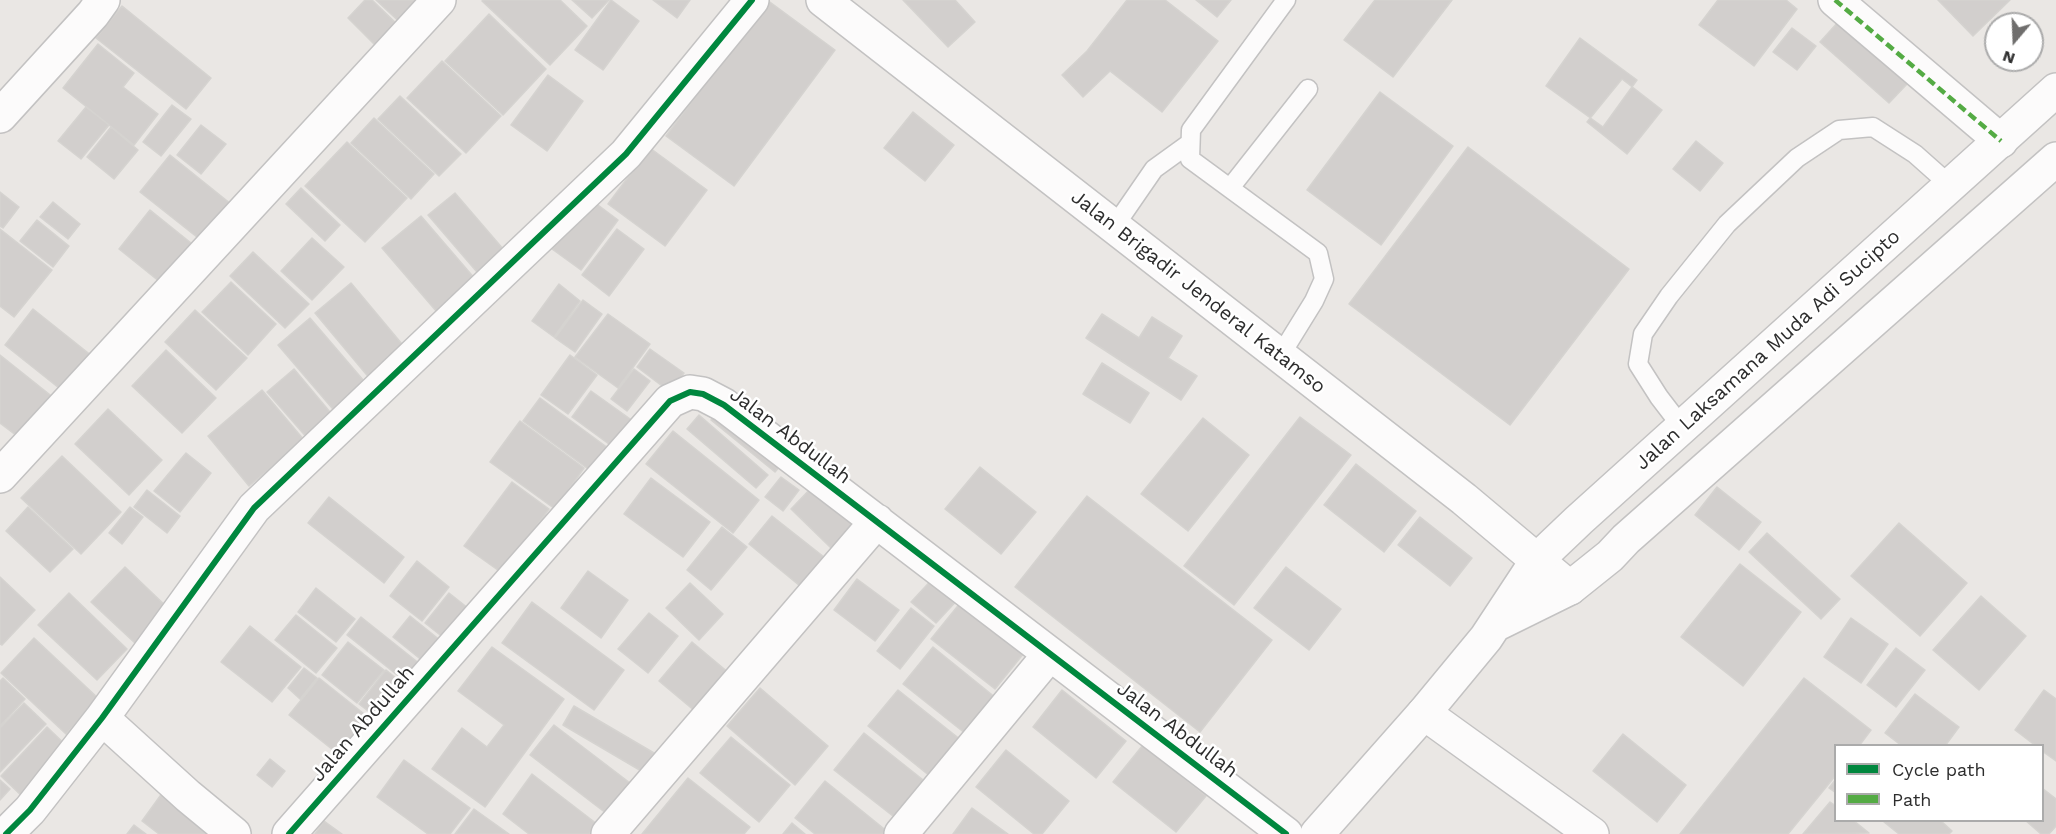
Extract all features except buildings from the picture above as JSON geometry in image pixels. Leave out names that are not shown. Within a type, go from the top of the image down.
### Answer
[{"type":"street","points":[[0,116],[93,14],[103,0]]},
{"type":"street","points":[[0,476],[439,0]]},
{"type":"street","points":[[6,834],[30,810],[102,718],[254,508],[626,154],[752,0]]},
{"type":"street","name":"Jalan Brigadir Jenderal Katamso","points":[[823,0],[1464,498],[1570,588]]},
{"type":"street","points":[[1835,0],[2001,141]]},
{"type":"street","name":"Jalan Laksamana Muda Adi Sucipto","points":[[1317,834],[1424,713],[1497,624],[1538,559],[2056,90]]},
{"type":"street","name":"Jalan Laksamana Muda Adi Sucipto","points":[[1497,624],[1570,588],[1610,556],[1626,539],[2056,159]]},
{"type":"street","name":"Jalan Abdullah","points":[[289,834],[670,400],[690,392],[703,394],[724,405],[1286,834]]},
{"type":"street","points":[[608,834],[877,521]]},
{"type":"street","points":[[901,834],[1050,654]]},
{"type":"street","points":[[1424,713],[1592,834]]},
{"type":"street","points":[[102,718],[188,796],[234,834]]},
{"type":"lane","points":[[1280,356],[1314,301],[1324,279],[1318,253],[1190,159],[1190,143],[1191,130],[1286,0]]},
{"type":"lane","points":[[1230,188],[1308,89]]},
{"type":"lane","points":[[1682,427],[1638,364],[1642,334],[1669,296],[1727,224],[1797,158],[1839,130],[1873,127],[1915,154],[1951,186]]},
{"type":"lane","points":[[1114,227],[1154,169],[1190,143]]},
{"type":"marked path","points":[[1835,0],[2001,141]]},
{"type":"cycle path","points":[[6,834],[30,810],[102,718],[254,508],[626,154],[752,0]]},
{"type":"cycle path","points":[[289,834],[670,401],[690,392],[703,394],[724,405],[1286,834]]}]
